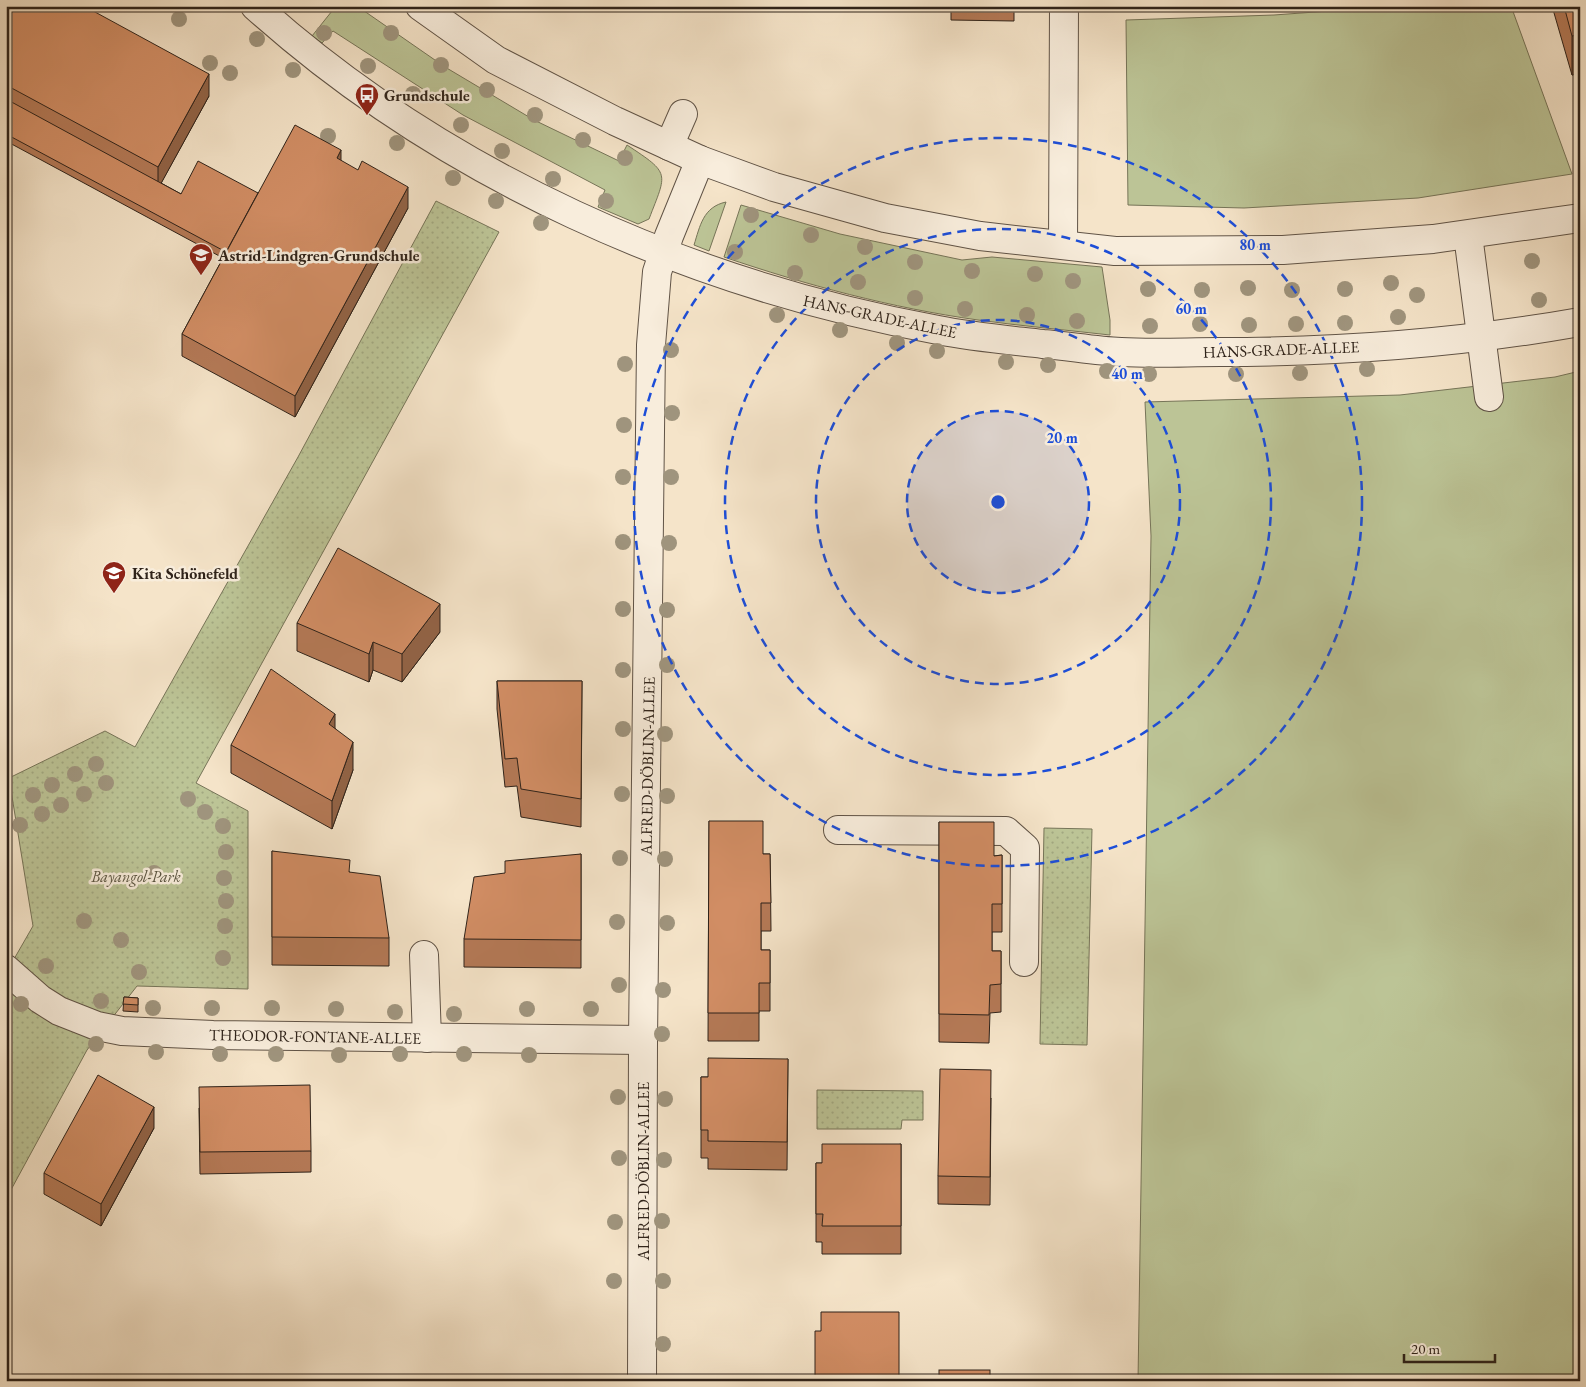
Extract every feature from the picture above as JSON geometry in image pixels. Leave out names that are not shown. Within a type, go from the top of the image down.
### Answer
[{"type":"street","name":"HANS-GRADE-ALLEE","points":[[255,6],[286,34],[370,98],[487,170],[535,195],[663,253],[799,299],[878,318],[941,331],[1122,352],[1292,352],[1481,338],[1580,322]]},
{"type":"street","points":[[420,6],[496,60],[615,121],[700,160],[774,187],[885,218],[980,236],[1115,251],[1283,250],[1468,235],[1580,218]]},
{"type":"street","points":[[1063,245],[1064,6]]},
{"type":"street","points":[[669,146],[683,114]]},
{"type":"street","name":"ALFRED-DÖBLIN-ALLEE","points":[[642,1381],[643,1040],[651,345],[657,272],[700,160]]},
{"type":"street","points":[[1468,235],[1488,397]]},
{"type":"street","points":[[838,830],[1006,831],[1025,848],[1024,962]]},
{"type":"street","points":[[424,955],[427,1038]]},
{"type":"street","name":"THEODOR-FONTANE-ALLEE","points":[[6,969],[40,1000],[59,1011],[97,1026],[122,1031],[213,1035],[643,1040]]},
{"type":"green space","points":[[336,6],[357,6],[445,67],[534,120],[619,161],[627,145],[652,162],[661,175],[662,183],[649,219],[638,224],[598,207],[605,190],[463,115],[333,31],[322,43],[312,36]]},
{"type":"green space","points":[[1397,6],[1511,6],[1572,174],[1418,198],[1244,208],[1128,205],[1126,20],[1274,15]]},
{"type":"green space","name":"Bayangol-Park","points":[[436,201],[499,232],[196,783],[248,811],[248,989],[137,986],[87,1050],[6,1199],[6,973],[33,926],[9,778],[105,731],[135,747],[298,457]]},
{"type":"green space","points":[[726,202],[709,251],[694,245],[707,213],[712,208]]},
{"type":"green space","points":[[741,205],[840,234],[962,260],[992,257],[1102,267],[1110,320],[1110,335],[978,320],[914,309],[818,286],[724,257]]},
{"type":"green space","points":[[1580,371],[1580,1381],[1138,1381],[1151,536],[1145,402],[1400,395],[1555,377]]},
{"type":"green space","points":[[1044,828],[1092,829],[1087,1045],[1040,1044]]},
{"type":"green space","points":[[817,1090],[923,1091],[923,1120],[902,1120],[901,1129],[817,1129]]},
{"type":"building","points":[[13,6],[84,6],[209,74],[158,167],[6,85],[6,19]]},
{"type":"building","points":[[1564,6],[1580,6],[1580,34],[1572,36]]},
{"type":"building","points":[[6,99],[181,194],[198,161],[258,193],[226,252],[6,134]]},
{"type":"building","points":[[295,125],[341,150],[337,158],[358,170],[362,161],[408,187],[295,396],[182,334]]},
{"type":"building","points":[[338,548],[440,604],[402,654],[373,642],[369,654],[297,623]]},
{"type":"building","points":[[271,669],[335,714],[329,724],[353,742],[332,801],[231,745]]},
{"type":"building","points":[[497,681],[582,681],[581,799],[521,789],[517,758],[505,759]]},
{"type":"building","points":[[709,821],[763,821],[763,854],[770,854],[771,903],[761,903],[761,950],[770,950],[770,983],[759,983],[759,1013],[708,1013]]},
{"type":"building","points":[[939,822],[994,822],[994,856],[1002,855],[1002,904],[992,904],[992,951],[1001,951],[1001,984],[990,985],[989,1015],[939,1014]]},
{"type":"building","points":[[272,851],[350,860],[349,872],[380,876],[389,938],[272,937]]},
{"type":"building","points":[[581,854],[581,940],[464,939],[474,877],[505,873],[505,861]]},
{"type":"building","points":[[124,997],[138,998],[138,1005],[123,1004]]},
{"type":"building","points":[[708,1058],[788,1059],[787,1142],[708,1141],[708,1130],[701,1130],[701,1077],[708,1077]]},
{"type":"building","points":[[940,1069],[991,1070],[990,1177],[938,1176]]},
{"type":"building","points":[[98,1075],[154,1107],[101,1204],[44,1173]]},
{"type":"building","points":[[310,1085],[311,1151],[200,1152],[199,1087]]},
{"type":"building","points":[[822,1144],[901,1144],[901,1226],[822,1226],[823,1214],[816,1214],[816,1163],[822,1163]]},
{"type":"building","points":[[821,1312],[899,1312],[899,1381],[815,1381],[815,1331],[821,1331]]},
{"type":"building","points":[[939,1370],[990,1370],[990,1381],[939,1381]]},
{"type":"place","name":"Grundschule","points":[[367,116]]},
{"type":"place","name":"Astrid-Lindgren-Grundschule","points":[[201,276]]},
{"type":"place","name":"Kita Schönefeld","points":[[114,594]]}]
